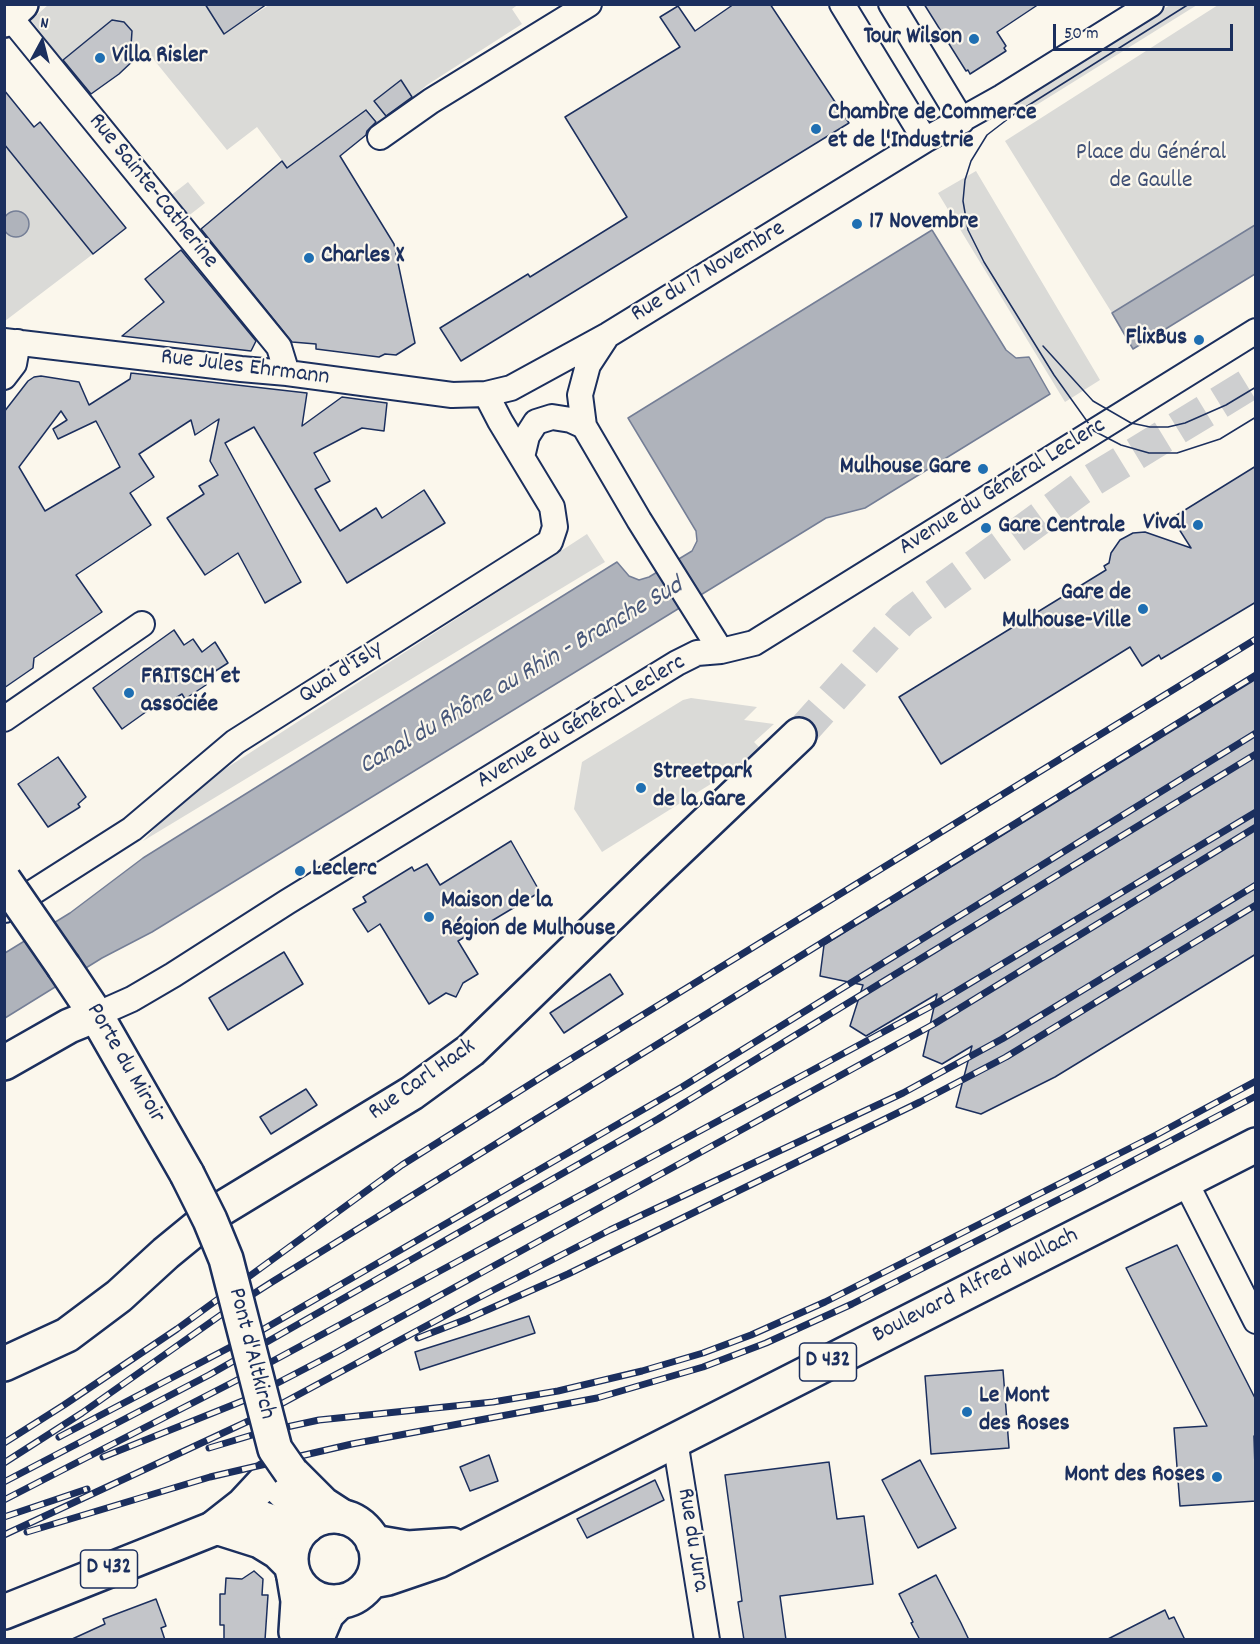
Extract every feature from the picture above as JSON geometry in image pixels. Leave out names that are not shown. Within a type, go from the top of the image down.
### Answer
[{"type":"main road","name":"Rue Carl Hack","points":[[4,1364],[19,1347],[67,1335],[91,1319],[216,1212],[412,1093],[471,1050],[799,735]]},
{"type":"main road","name":"Porte du Miroir","points":[[4,880],[91,1006],[187,1174],[226,1259]]},
{"type":"main road","points":[[4,1063],[69,1026],[91,1006]]},
{"type":"main road","name":"Boulevard Alfred Wallach","points":[[372,1581],[412,1571],[438,1561],[1256,1144]]},
{"type":"main road","name":"Pont d'Altkirch","points":[[226,1259],[278,1466]]},
{"type":"main road","points":[[278,1466],[323,1504],[361,1526],[374,1542],[377,1555],[372,1581],[357,1595],[339,1602],[325,1602],[312,1597],[302,1588],[289,1497],[278,1466]]},
{"type":"main road","points":[[214,1527],[243,1505],[278,1466]]},
{"type":"main road","name":"D 432","points":[[4,1612],[250,1514],[286,1527],[297,1550]]},
{"type":"main road","points":[[299,1640],[296,1632],[297,1550],[316,1520],[329,1516],[343,1517]]},
{"type":"main road","name":"Boulevard Alfred Wallach","points":[[374,1542],[408,1548],[472,1543]]},
{"type":"main road","points":[[316,1640],[327,1614],[339,1602]]},
{"type":"street","points":[[380,137],[431,101],[589,4]]},
{"type":"street","points":[[842,4],[925,140],[962,121],[1151,4]]},
{"type":"street","points":[[891,4],[962,121]]},
{"type":"street","name":"Rue Sainte-Catherine","points":[[12,14],[279,347],[287,373]]},
{"type":"street","name":"Rue du 17 Novembre","points":[[486,394],[510,388],[608,335],[925,140]]},
{"type":"street","name":"Avenue du Général Leclerc","points":[[91,1006],[132,999],[677,663],[697,653],[721,651],[754,643],[1256,331]]},
{"type":"street","points":[[608,335],[588,365],[580,395],[584,426],[721,651]]},
{"type":"street","points":[[4,377],[14,364],[11,341]]},
{"type":"street","name":"Rue Jules Ehrmann","points":[[11,341],[452,395],[486,394]]},
{"type":"street","name":"Quai d'Isly","points":[[4,910],[132,829],[235,742],[550,542],[555,527],[552,507],[486,394]]},
{"type":"street","points":[[522,457],[527,436],[536,422],[552,417],[571,420],[584,426]]},
{"type":"street","points":[[4,719],[142,624]]},
{"type":"street","points":[[1185,1181],[1256,1321]]},
{"type":"street","name":"Rue du Jura","points":[[672,1442],[677,1453],[707,1640]]},
{"type":"green space","points":[[519,4],[512,9],[522,24],[427,85],[412,98],[401,81],[375,100],[386,116],[378,123],[367,109],[315,148],[292,174],[257,127],[227,150],[146,50],[138,56],[127,42],[132,31],[124,22],[117,21],[112,24],[110,22],[62,60],[31,20],[48,5],[205,5],[224,34],[269,5]]},
{"type":"green space","points":[[1170,5],[1197,5],[1022,114],[1014,101]]},
{"type":"green space","name":"Place du Général de Gaulle","points":[[1218,5],[1255,5],[1255,225],[1112,313],[1005,141]]},
{"type":"green space","points":[[8,148],[93,254],[5,321],[4,150]]},
{"type":"green space","points":[[976,171],[1100,380],[1065,402],[938,193]]},
{"type":"green space","points":[[188,182],[205,203],[187,217],[170,196]]},
{"type":"green space","points":[[587,534],[605,562],[143,841],[188,793]]},
{"type":"green space","name":"Streetpark de la Gare","points":[[691,698],[757,707],[744,720],[774,724],[754,742],[760,748],[738,767],[602,852],[574,809],[582,762],[683,700]]},
{"type":"water","points":[[16,211],[25,215],[29,224],[25,233],[16,237],[7,233],[3,224],[7,215]]},
{"type":"water","points":[[1255,225],[1255,274],[1133,349],[1112,313]]},
{"type":"water","name":"Canal du Rhône au Rhin - Branche Sud","points":[[932,230],[1006,350],[1016,358],[1029,357],[1050,394],[865,508],[826,518],[152,932],[102,958],[5,1018],[5,953],[70,913],[143,858],[617,562],[629,576],[639,580],[649,577],[692,551],[697,541],[696,531],[628,418]]},
{"type":"building","points":[[205,4],[267,4],[224,34]]},
{"type":"building","points":[[734,4],[770,4],[849,123],[461,361],[440,328],[528,274],[530,277],[627,217],[565,117],[680,47],[660,17],[678,6],[695,31]]},
{"type":"building","name":"Tour Wilson","points":[[924,4],[1039,4],[997,32],[1006,46],[1004,48],[1006,51],[970,74]]},
{"type":"building","name":"Villa Risler","points":[[112,20],[124,22],[132,31],[131,46],[138,56],[119,74],[91,94],[63,60]]},
{"type":"building","points":[[401,80],[412,97],[386,116],[374,101]]},
{"type":"building","points":[[4,90],[34,127],[40,122],[126,228],[93,254],[4,144]]},
{"type":"building","name":"Charles X","points":[[366,110],[376,122],[366,135],[340,156],[394,244],[415,343],[396,355],[385,354],[379,357],[316,349],[316,344],[292,342],[201,229],[282,161],[287,168]]},
{"type":"building","points":[[181,250],[256,341],[251,351],[122,336],[164,302],[145,279]]},
{"type":"building","points":[[131,373],[307,393],[302,426],[342,397],[387,403],[384,431],[362,428],[314,453],[330,481],[315,489],[340,531],[376,508],[382,518],[424,490],[445,523],[347,583],[254,427],[225,443],[301,582],[265,603],[238,553],[205,575],[167,518],[204,494],[199,486],[218,475],[210,461],[219,419],[195,435],[191,420],[139,454],[154,477],[130,493],[151,525],[76,575],[102,612],[34,658],[33,668],[4,688],[4,412],[28,381],[34,377],[79,382],[89,405],[130,379]],"holes":[[[61,411],[67,420],[53,429],[58,439],[96,421],[120,467],[45,511],[19,467]]]},
{"type":"building","name":"Gare de Mulhouse-Ville","points":[[1256,466],[1256,602],[1161,659],[1159,655],[1142,666],[1130,647],[941,764],[899,697],[1106,570],[1104,566],[1109,563],[1111,553],[1120,540],[1133,533],[1145,532],[1191,548],[1172,518]]},
{"type":"building","points":[[174,630],[184,645],[193,639],[202,652],[215,642],[228,663],[206,677],[206,685],[185,699],[182,694],[156,710],[150,709],[122,729],[93,688]]},
{"type":"building","points":[[1256,679],[1256,954],[1055,1077],[981,1114],[956,1107],[972,1046],[942,1064],[923,1056],[937,994],[866,1036],[850,1026],[863,985],[820,976],[824,945]]},
{"type":"building","points":[[58,757],[86,797],[78,804],[80,807],[48,827],[18,784]]},
{"type":"building","name":"Maison de la Région de Mulhouse","points":[[511,841],[540,892],[458,941],[478,974],[463,983],[456,997],[446,993],[429,1004],[380,924],[368,932],[353,909],[366,902],[363,897],[412,867],[414,871],[427,864],[440,885]]},
{"type":"building","points":[[284,952],[303,984],[228,1030],[209,998]]},
{"type":"building","points":[[610,974],[623,994],[564,1033],[550,1013]]},
{"type":"building","points":[[306,1089],[317,1105],[271,1134],[260,1117]]},
{"type":"building","points":[[1177,1245],[1256,1400],[1256,1436],[1254,1436],[1256,1501],[1180,1506],[1174,1428],[1207,1426],[1126,1268]]},
{"type":"building","points":[[529,1316],[535,1333],[420,1370],[415,1352]]},
{"type":"building","name":"Le Mont des Roses","points":[[1003,1370],[1009,1448],[931,1454],[925,1376]]},
{"type":"building","points":[[489,1455],[498,1481],[470,1491],[460,1467]]},
{"type":"building","points":[[920,1460],[956,1528],[918,1548],[882,1480]]},
{"type":"building","points":[[829,1462],[837,1519],[864,1516],[873,1584],[780,1596],[786,1640],[744,1640],[738,1602],[742,1601],[725,1475]]},
{"type":"building","points":[[655,1480],[664,1500],[587,1538],[577,1519]]},
{"type":"building","points":[[254,1571],[263,1579],[262,1595],[268,1595],[265,1640],[224,1640],[224,1625],[220,1625],[220,1594],[225,1594],[226,1578],[242,1579]]},
{"type":"building","points":[[936,1575],[969,1640],[920,1640],[911,1623],[913,1622],[899,1594]]},
{"type":"building","points":[[156,1599],[166,1626],[161,1628],[165,1640],[70,1640],[105,1624],[103,1619]]},
{"type":"building","points":[[1165,1610],[1169,1619],[1174,1617],[1185,1640],[1106,1640]]},
{"type":"tunnel","points":[[799,735],[904,618],[1091,481],[1256,380]]},
{"type":"tram line","points":[[1189,4],[1013,115],[987,135],[971,161],[965,180],[963,201],[968,230],[984,262],[1054,375],[1094,431],[1121,445],[1149,453],[1177,453],[1220,439],[1256,417]]},
{"type":"tram line","points":[[1043,346],[1093,401],[1131,423],[1150,427],[1168,427],[1185,423],[1226,405],[1256,387]]},
{"type":"railway","points":[[4,1443],[177,1329],[402,1165],[1256,639]]},
{"type":"railway","points":[[4,1463],[82,1413],[225,1312],[272,1282],[1256,675]]},
{"type":"railway","points":[[59,1437],[257,1333],[682,1087],[1256,733]]},
{"type":"railway","points":[[4,1482],[209,1375],[658,1119],[1256,754]]},
{"type":"railway","points":[[4,1500],[245,1376],[937,1003],[1256,812]]},
{"type":"railway","points":[[103,1457],[245,1400],[337,1352],[934,1024],[1256,827]]},
{"type":"railway","points":[[4,1535],[255,1418],[610,1230],[903,1093],[1002,1039],[1256,885]]},
{"type":"railway","points":[[418,1338],[568,1274],[920,1102],[1006,1057],[1256,905]]},
{"type":"railway","points":[[209,1448],[259,1433],[319,1420],[493,1402],[558,1391],[642,1371],[703,1353],[751,1335],[825,1302],[1156,1135],[1256,1081]]},
{"type":"railway","points":[[27,1532],[210,1477],[352,1444],[597,1398],[703,1367],[766,1343],[852,1304],[1256,1096]]},
{"type":"railway","points":[[4,1517],[87,1489]]},
{"type":"place","name":"Tour Wilson","points":[[974,39]]},
{"type":"place","name":"Villa Risler","points":[[100,58]]},
{"type":"place","name":"Chambre de Commerce et de l'Industrie","points":[[816,129]]},
{"type":"place","name":"17 Novembre","points":[[857,224]]},
{"type":"place","name":"Charles X","points":[[309,258]]},
{"type":"place","name":"FlixBus","points":[[1199,340]]},
{"type":"place","name":"Mulhouse Gare","points":[[983,469]]},
{"type":"place","name":"Vival","points":[[1198,525]]},
{"type":"place","name":"Gare Centrale","points":[[986,528]]},
{"type":"place","name":"Gare de Mulhouse-Ville","points":[[1143,609]]},
{"type":"place","name":"FRITSCH et associée","points":[[129,693]]},
{"type":"place","name":"Streetpark de la Gare","points":[[641,788]]},
{"type":"place","name":"Leclerc","points":[[300,871]]},
{"type":"place","name":"Maison de la Région de Mulhouse","points":[[429,917]]},
{"type":"place","name":"Le Mont des Roses","points":[[967,1412]]},
{"type":"place","name":"Mont des Roses","points":[[1217,1477]]}]
